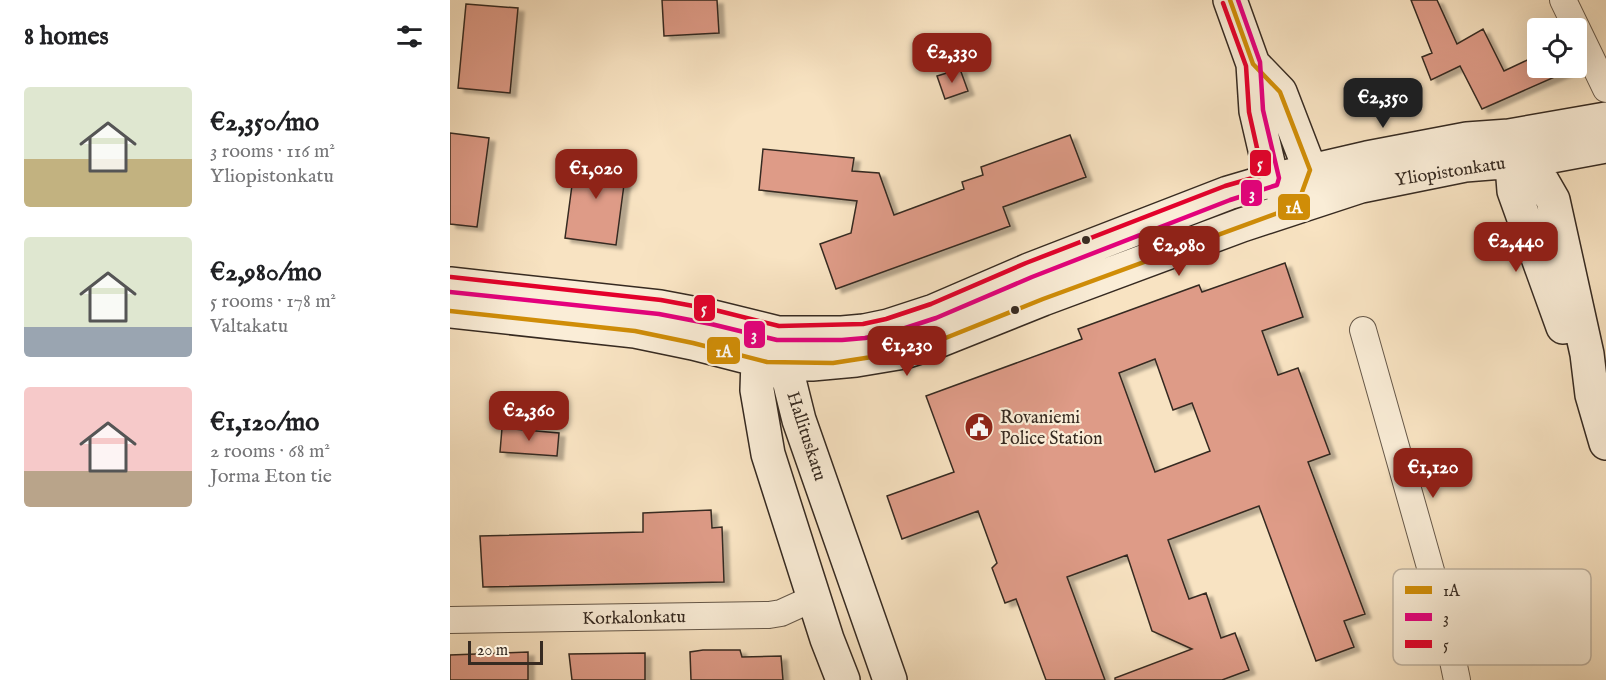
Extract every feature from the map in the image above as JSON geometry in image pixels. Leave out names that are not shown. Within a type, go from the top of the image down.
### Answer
[{"type":"street","points":[[1230,0],[1253,64],[1257,111],[1272,180],[1297,206],[1310,170],[1280,92],[1253,64]]},
{"type":"street","points":[[1563,0],[1606,89]]},
{"type":"street","name":"Yliopistonkatu","points":[[773,352],[833,363],[904,352],[1297,206],[1361,186],[1516,152],[1606,119]]},
{"type":"street","name":"Yliopistonkatu","points":[[773,352],[852,332],[888,326],[912,318],[1084,248],[1228,193],[1310,170],[1467,138],[1516,152],[1606,146]]},
{"type":"street","points":[[1516,152],[1553,200],[1587,354],[1592,395],[1606,443]]},
{"type":"street","points":[[450,284],[660,307],[713,317],[773,352]]},
{"type":"street","points":[[450,311],[635,331],[693,343],[773,352]]},
{"type":"street","points":[[1363,330],[1430,569]]},
{"type":"street","name":"Hallituskatu","points":[[773,352],[890,680]]},
{"type":"street","name":"Hallituskatu","points":[[773,352],[757,390],[768,454],[827,639],[843,680]]},
{"type":"street","points":[[814,598],[846,553]]},
{"type":"street","name":"Korkalonkatu","points":[[450,620],[769,615],[781,613],[814,598]]},
{"type":"street","points":[[1454,665],[1457,680]]},
{"type":"building","points":[[662,0],[717,0],[719,33],[664,36]]},
{"type":"building","points":[[1411,0],[1437,0],[1457,44],[1483,29],[1504,71],[1527,60],[1527,78],[1552,78],[1482,109],[1460,66],[1431,80],[1422,57],[1432,53]]},
{"type":"building","points":[[466,4],[518,8],[510,93],[458,88]]},
{"type":"building","points":[[960,69],[968,91],[945,99],[937,76]]},
{"type":"building","points":[[450,133],[489,138],[477,227],[450,224]]},
{"type":"building","points":[[1070,135],[1086,177],[1003,207],[1010,226],[836,289],[820,244],[851,233],[857,201],[759,190],[763,149],[854,158],[852,171],[879,173],[894,215],[964,189],[962,182],[983,175],[981,167]]},
{"type":"building","points":[[576,155],[627,162],[616,245],[565,238]]},
{"type":"building","points":[[1285,263],[1303,317],[1262,331],[1278,375],[1298,368],[1330,454],[1308,462],[1365,614],[1344,621],[1354,647],[1316,661],[1259,506],[1168,540],[1189,599],[1206,593],[1221,638],[1235,633],[1249,670],[1222,680],[1115,680],[1115,678],[1192,649],[1152,631],[1127,555],[1067,577],[1105,680],[1046,680],[1016,599],[1005,603],[992,568],[997,563],[978,511],[902,539],[887,496],[954,472],[926,396],[1082,339],[1078,329],[1199,285],[1202,292]],"holes":[[[1155,359],[1173,410],[1192,403],[1210,451],[1155,472],[1119,373]]]},
{"type":"building","points":[[502,428],[559,433],[557,456],[500,452]]},
{"type":"building","points":[[711,510],[712,528],[722,527],[724,582],[483,587],[480,536],[643,532],[643,513]]},
{"type":"building","points":[[740,650],[742,657],[781,656],[783,680],[691,680],[690,652]]},
{"type":"building","points":[[528,652],[528,680],[450,680],[450,655]]},
{"type":"building","points":[[645,653],[645,680],[572,680],[569,654]]},
{"type":"transit line","name":"1A","points":[[450,311],[635,331],[767,362],[833,363],[904,352],[938,341],[1043,299],[1297,206],[1310,170],[1280,92],[1253,64],[1230,0]]},
{"type":"transit line","name":"3","points":[[450,292],[659,314],[777,340],[865,338],[890,333],[936,318],[1032,277],[1230,200],[1277,185],[1279,178],[1263,110],[1260,62],[1238,0]]},
{"type":"transit line","name":"5","points":[[451,277],[661,300],[715,310],[779,326],[863,324],[931,304],[1026,263],[1225,186],[1263,175],[1249,112],[1246,66],[1223,3]]},
{"type":"place","name":"Rovaniemi Police Station","points":[[979,427]]}]
